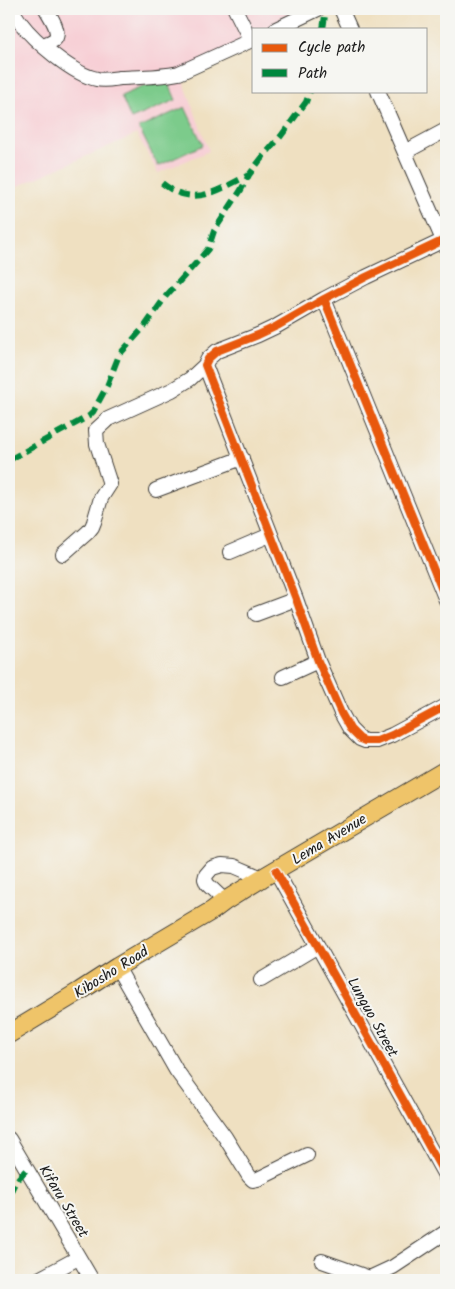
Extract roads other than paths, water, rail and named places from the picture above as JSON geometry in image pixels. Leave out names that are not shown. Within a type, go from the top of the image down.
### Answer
[{"type":"main road","name":"Lema Avenue","points":[[219,906],[269,874],[446,770]]},
{"type":"main road","name":"Kibosho Road","points":[[9,1034],[219,906]]},
{"type":"street","points":[[12,9],[30,34],[43,45],[80,73],[99,80],[167,75],[252,40],[235,9]]},
{"type":"street","points":[[43,45],[54,41],[56,36],[56,28],[46,9]]},
{"type":"street","points":[[278,28],[318,9]]},
{"type":"street","points":[[341,9],[350,28]]},
{"type":"street","points":[[63,554],[92,527],[101,498],[110,484],[97,444],[96,430],[102,423],[172,390],[205,365],[208,359],[218,351],[277,326],[366,277],[445,242],[378,92]]},
{"type":"street","points":[[405,152],[446,130]]},
{"type":"street","points":[[324,299],[446,600]]},
{"type":"street","points":[[205,365],[296,599],[318,661],[350,729],[355,736],[365,741],[377,741],[446,706]]},
{"type":"street","points":[[156,490],[242,458]]},
{"type":"street","points":[[230,552],[270,535]]},
{"type":"street","points":[[256,614],[296,599]]},
{"type":"street","points":[[283,677],[318,661]]},
{"type":"street","points":[[219,906],[205,879],[212,868],[222,865],[234,866],[269,874]]},
{"type":"street","name":"Lunguo Street","points":[[269,874],[318,946],[446,1176]]},
{"type":"street","points":[[261,980],[318,946]]},
{"type":"street","points":[[117,967],[176,1070],[225,1137],[253,1180],[307,1155]]},
{"type":"street","name":"Kifaru Street","points":[[9,1139],[92,1280]]},
{"type":"street","points":[[322,1261],[368,1279],[393,1267],[446,1232]]},
{"type":"street","points":[[37,1280],[78,1258]]}]
